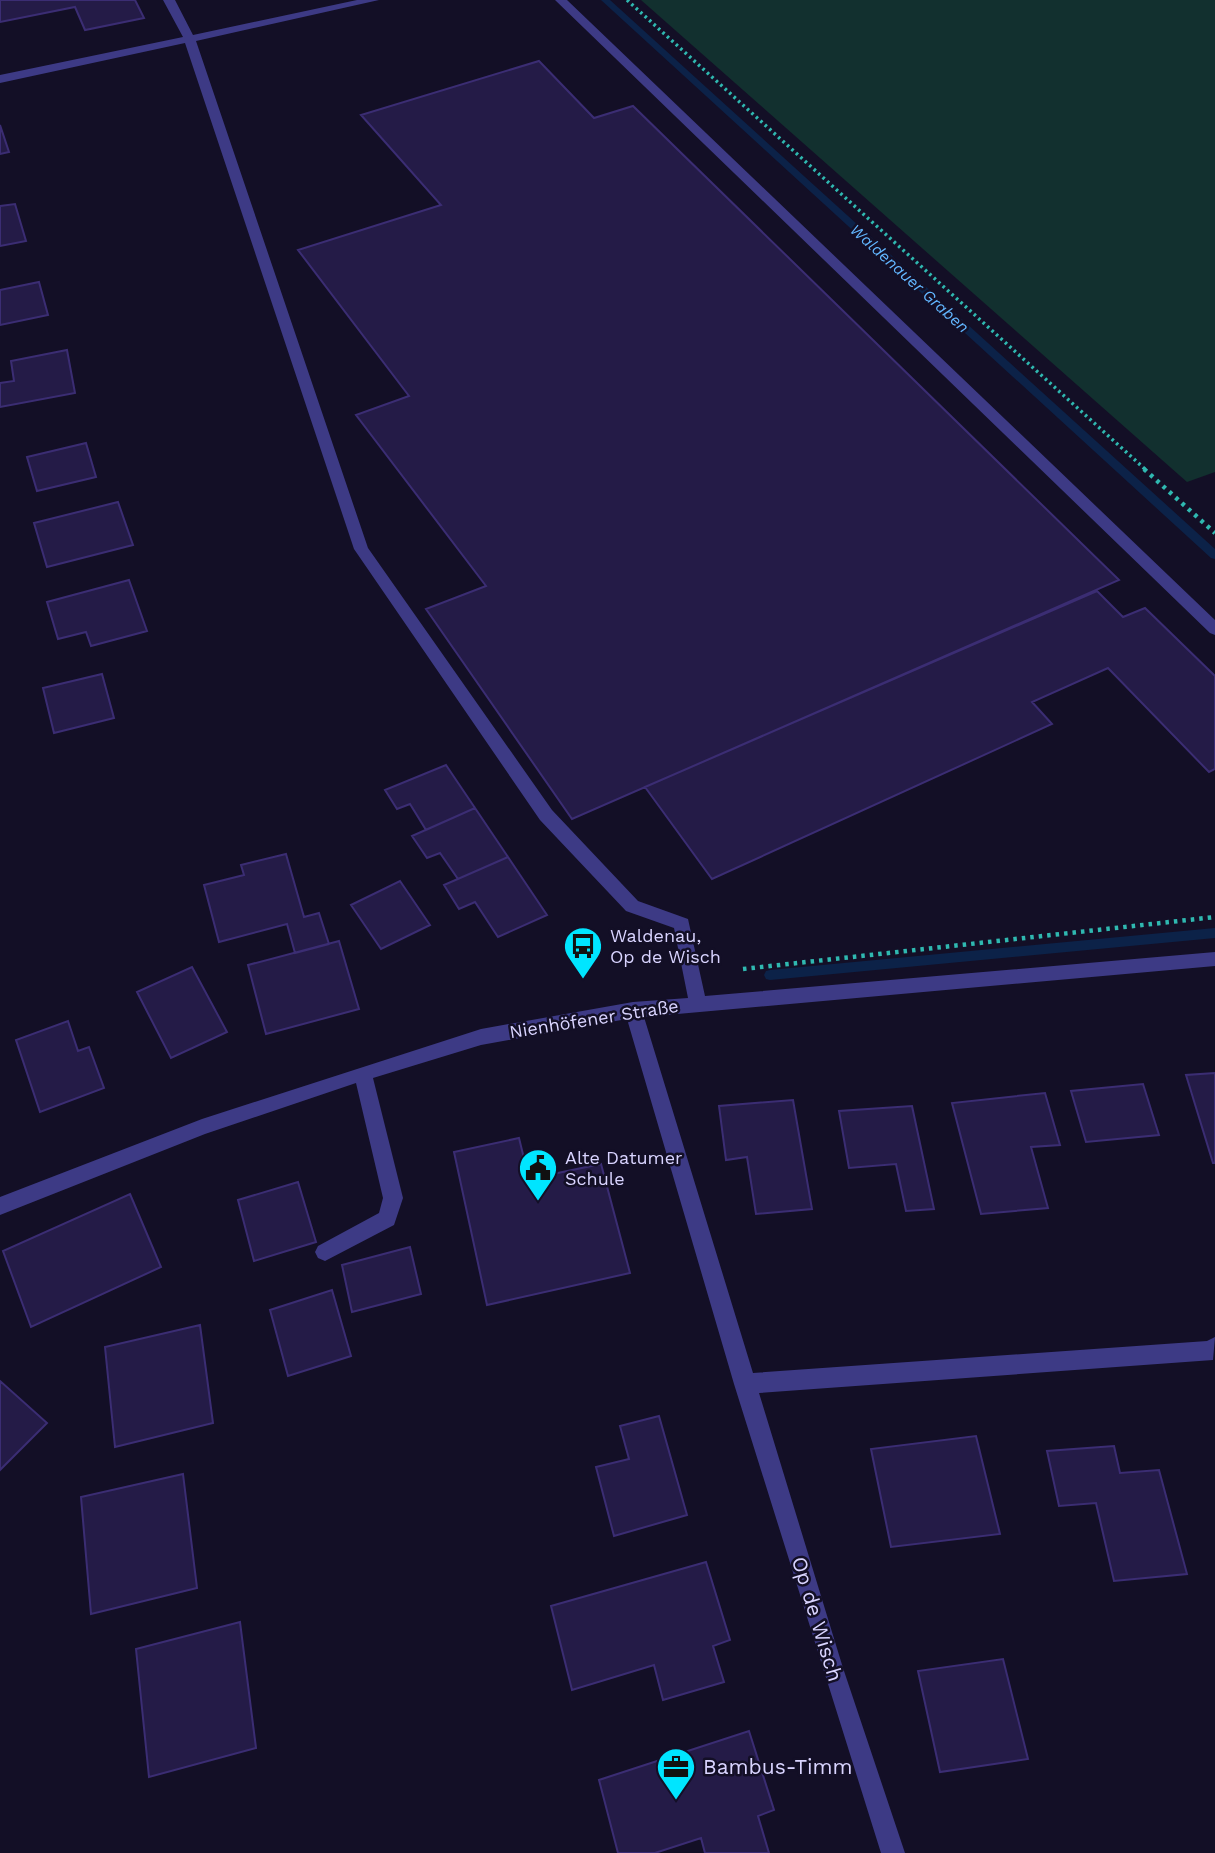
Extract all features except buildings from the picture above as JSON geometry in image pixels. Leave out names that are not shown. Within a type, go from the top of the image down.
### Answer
[{"type":"street","points":[[169,0],[190,40],[361,549],[546,815],[632,906],[682,924],[698,1004]]},
{"type":"street","points":[[0,79],[373,0]]},
{"type":"street","points":[[561,0],[1215,629]]},
{"type":"street","name":"Nienhöfener Straße","points":[[0,1206],[202,1127],[481,1037],[633,1010],[1215,959]]},
{"type":"street","name":"Op de Wisch","points":[[633,1010],[744,1384],[893,1853]]},
{"type":"street","points":[[325,1252],[387,1219],[393,1198],[363,1073]]},
{"type":"street","points":[[744,1384],[1213,1350],[1215,1347]]},
{"type":"path","points":[[627,0],[1215,533]]},
{"type":"path","points":[[698,1004],[746,966],[1215,917]]},
{"type":"green space","points":[[641,0],[1215,0],[1215,472],[1187,482]]},
{"type":"waterway","name":"Waldenauer Graben","points":[[605,0],[1215,555]]},
{"type":"waterway","points":[[770,975],[1215,933]]},
{"type":"place","name":"Waldenau, Op de Wisch","points":[[583,980]]},
{"type":"place","name":"Alte Datumer Schule","points":[[538,1202]]},
{"type":"place","name":"Bambus-Timm","points":[[676,1801]]}]
